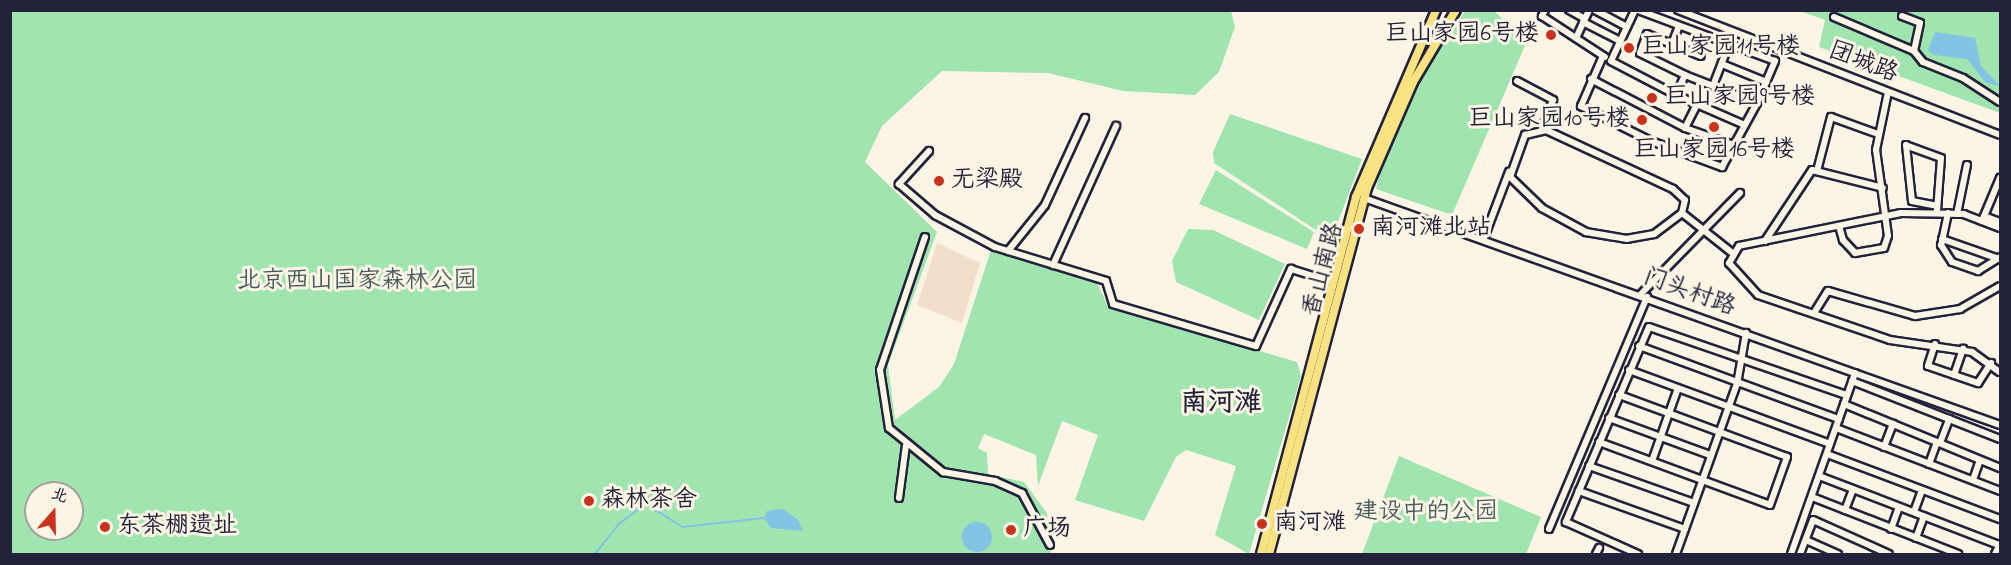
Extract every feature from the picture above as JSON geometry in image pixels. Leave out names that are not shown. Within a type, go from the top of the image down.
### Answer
[{"type":"main road","name":"香山南路","points":[[1261,555],[1332,282],[1365,171],[1436,10]]},
{"type":"main road","name":"香山南路","points":[[1269,555],[1364,198],[1413,82],[1456,10]]},
{"type":"street","points":[[1545,10],[1542,16],[1611,61],[1696,106],[1745,124]]},
{"type":"street","points":[[1569,10],[1620,41]]},
{"type":"street","points":[[1576,38],[1589,10]]},
{"type":"street","points":[[1595,10],[1627,27]]},
{"type":"street","points":[[1603,56],[1581,105],[1651,141],[1722,167],[1757,103],[1775,62],[1636,10],[1611,61]]},
{"type":"street","name":"团城路","points":[[1678,10],[2001,135]]},
{"type":"street","points":[[1902,16],[1920,22],[1914,51]]},
{"type":"street","points":[[1834,17],[1914,51],[1923,62],[1963,78],[2001,102]]},
{"type":"street","points":[[1672,44],[1679,26]]},
{"type":"street","points":[[1701,56],[1647,34],[1640,52],[1685,75],[1757,103]]},
{"type":"street","points":[[1713,86],[1729,44]]},
{"type":"street","points":[[1722,64],[1766,82]]},
{"type":"street","points":[[1676,95],[1685,75]]},
{"type":"street","points":[[1591,79],[1684,128],[1734,145]]},
{"type":"street","points":[[1517,81],[1552,100],[1542,129]]},
{"type":"street","points":[[1839,226],[1848,248],[1874,252],[1884,248],[1888,236],[1888,215],[1878,134],[1888,92]]},
{"type":"street","points":[[1684,128],[1696,106]]},
{"type":"street","points":[[1765,241],[1805,179],[1817,171],[1831,117],[1878,134]]},
{"type":"street","points":[[1008,251],[1045,205],[1085,118]]},
{"type":"street","points":[[1053,265],[1116,126]]},
{"type":"street","points":[[1484,238],[1511,169],[1525,135],[1542,129],[1673,189],[1685,200],[1682,213],[1654,234],[1608,238],[1529,199],[1513,182],[1511,169]]},
{"type":"street","points":[[1937,209],[1941,158],[1906,145],[1912,201],[1948,213],[2001,222]]},
{"type":"street","points":[[929,151],[899,184],[935,215],[1008,251],[1106,281],[1113,304],[1256,346],[1291,269],[1332,282]]},
{"type":"street","points":[[1957,214],[1967,165]]},
{"type":"street","points":[[1817,171],[1883,188]]},
{"type":"street","points":[[1983,218],[2001,177]]},
{"type":"street","points":[[1548,529],[1643,296],[1740,193]]},
{"type":"street","name":"门头村路","points":[[1364,198],[1484,238],[2001,425]]},
{"type":"street","points":[[1731,252],[1765,241],[1888,215],[1937,209]]},
{"type":"street","points":[[1682,213],[1731,252],[1733,273],[1752,290],[1890,340],[1963,349],[1991,363],[2001,372]]},
{"type":"street","points":[[1948,213],[1942,239],[1946,255],[1962,267],[1978,271],[2000,258]]},
{"type":"street","points":[[1983,218],[2001,228]]},
{"type":"street","points":[[925,237],[879,380],[889,429],[906,445],[943,472],[995,481],[1022,494],[1050,545]]},
{"type":"street","points":[[1942,239],[2000,258]]},
{"type":"street","points":[[1814,313],[1828,291],[1916,316],[1960,309],[2001,286]]},
{"type":"street","points":[[1638,555],[1566,522],[1645,330],[1653,327],[1847,395]]},
{"type":"street","points":[[1738,356],[1746,333]]},
{"type":"street","points":[[1935,344],[1928,366],[1954,375],[1978,383],[1991,363]]},
{"type":"street","points":[[1639,346],[1839,420]]},
{"type":"street","points":[[1954,375],[1963,349]]},
{"type":"street","points":[[1677,555],[1718,431],[1729,406],[1743,358],[1738,356]]},
{"type":"street","points":[[1629,370],[1830,444]]},
{"type":"street","points":[[1791,555],[1855,373]]},
{"type":"street","points":[[1852,381],[2001,439]]},
{"type":"street","points":[[1652,461],[1678,388]]},
{"type":"street","points":[[1599,442],[1770,505],[1787,457],[1619,395]]},
{"type":"street","points":[[1844,405],[2001,468]]},
{"type":"street","points":[[1609,418],[1710,455]]},
{"type":"street","points":[[1929,464],[1949,419]]},
{"type":"street","points":[[1884,447],[1893,424]]},
{"type":"street","points":[[1836,428],[2001,491]]},
{"type":"street","points":[[899,498],[906,445]]},
{"type":"street","points":[[1827,454],[2001,519]]},
{"type":"street","points":[[1973,480],[1980,460]]},
{"type":"street","points":[[1589,466],[1694,503]]},
{"type":"street","points":[[1819,476],[2000,544],[1995,555]]},
{"type":"street","points":[[1845,510],[1853,489]]},
{"type":"street","points":[[1914,512],[1922,490]]},
{"type":"street","points":[[1579,491],[1685,529]]},
{"type":"street","points":[[1812,497],[1958,555]]},
{"type":"street","points":[[1891,529],[1899,507]]},
{"type":"street","points":[[1916,538],[1924,516]]},
{"type":"street","points":[[1800,555],[1813,520],[1888,555]]},
{"type":"street","points":[[1806,540],[1838,555]]},
{"type":"shaded area","points":[[937,243],[980,263],[962,323],[917,305]]},
{"type":"green space","name":"北京西山国家森林公园","points":[[10,11],[1231,11],[1235,27],[1219,72],[1195,95],[1123,91],[1048,73],[942,71],[882,126],[865,162],[937,232],[888,365],[895,420],[939,387],[954,364],[991,250],[1096,281],[1108,306],[1297,362],[1301,376],[1249,554],[1215,535],[1236,466],[1186,450],[1176,457],[1144,521],[1075,500],[1098,435],[1062,421],[1038,486],[1036,455],[984,434],[978,448],[987,453],[988,474],[1024,482],[1047,513],[1051,554],[11,554]]},
{"type":"green space","points":[[1465,11],[1494,11],[1527,41],[1452,215],[1376,189],[1382,162],[1428,66]]},
{"type":"green space","points":[[1800,11],[2000,11],[2000,113],[1819,47],[1825,20]]},
{"type":"green space","points":[[1230,114],[1362,159],[1331,240],[1214,163],[1213,152]]},
{"type":"green space","points":[[1216,170],[1314,232],[1307,249],[1199,204]]},
{"type":"green space","points":[[1188,229],[1213,230],[1285,264],[1259,320],[1176,282],[1172,261]]},
{"type":"green space","name":"建设中的公园","points":[[1399,456],[1541,517],[1526,554],[1362,554]]},
{"type":"water","points":[[1935,32],[1975,38],[1981,66],[2000,86],[1986,83],[1967,59],[1934,55],[1928,50]]},
{"type":"water","points":[[783,509],[798,520],[803,531],[771,528],[764,518],[767,511]]},
{"type":"water","points":[[977,522],[988,526],[992,537],[988,548],[977,552],[966,548],[962,537],[966,526]]},
{"type":"waterway","points":[[595,554],[619,524],[646,504],[683,527],[764,518]]},
{"type":"place","name":"巨山家园6号楼","points":[[1551,35]]},
{"type":"place","name":"巨山家园11号楼","points":[[1629,48]]},
{"type":"place","name":"巨山家园9号楼","points":[[1652,98]]},
{"type":"place","name":"巨山家园10号楼","points":[[1642,120]]},
{"type":"place","name":"巨山家园16号楼","points":[[1714,127]]},
{"type":"place","name":"无梁殿","points":[[939,181]]},
{"type":"place","name":"南河滩北站","points":[[1359,229]]},
{"type":"place","name":"森林茶舍","points":[[589,501]]},
{"type":"place","name":"南河滩","points":[[1262,524]]},
{"type":"place","name":"东茶棚遗址","points":[[105,527]]},
{"type":"place","name":"广场","points":[[1011,530]]},
{"type":"district","name":"南河滩","points":[[1221,404]]}]
